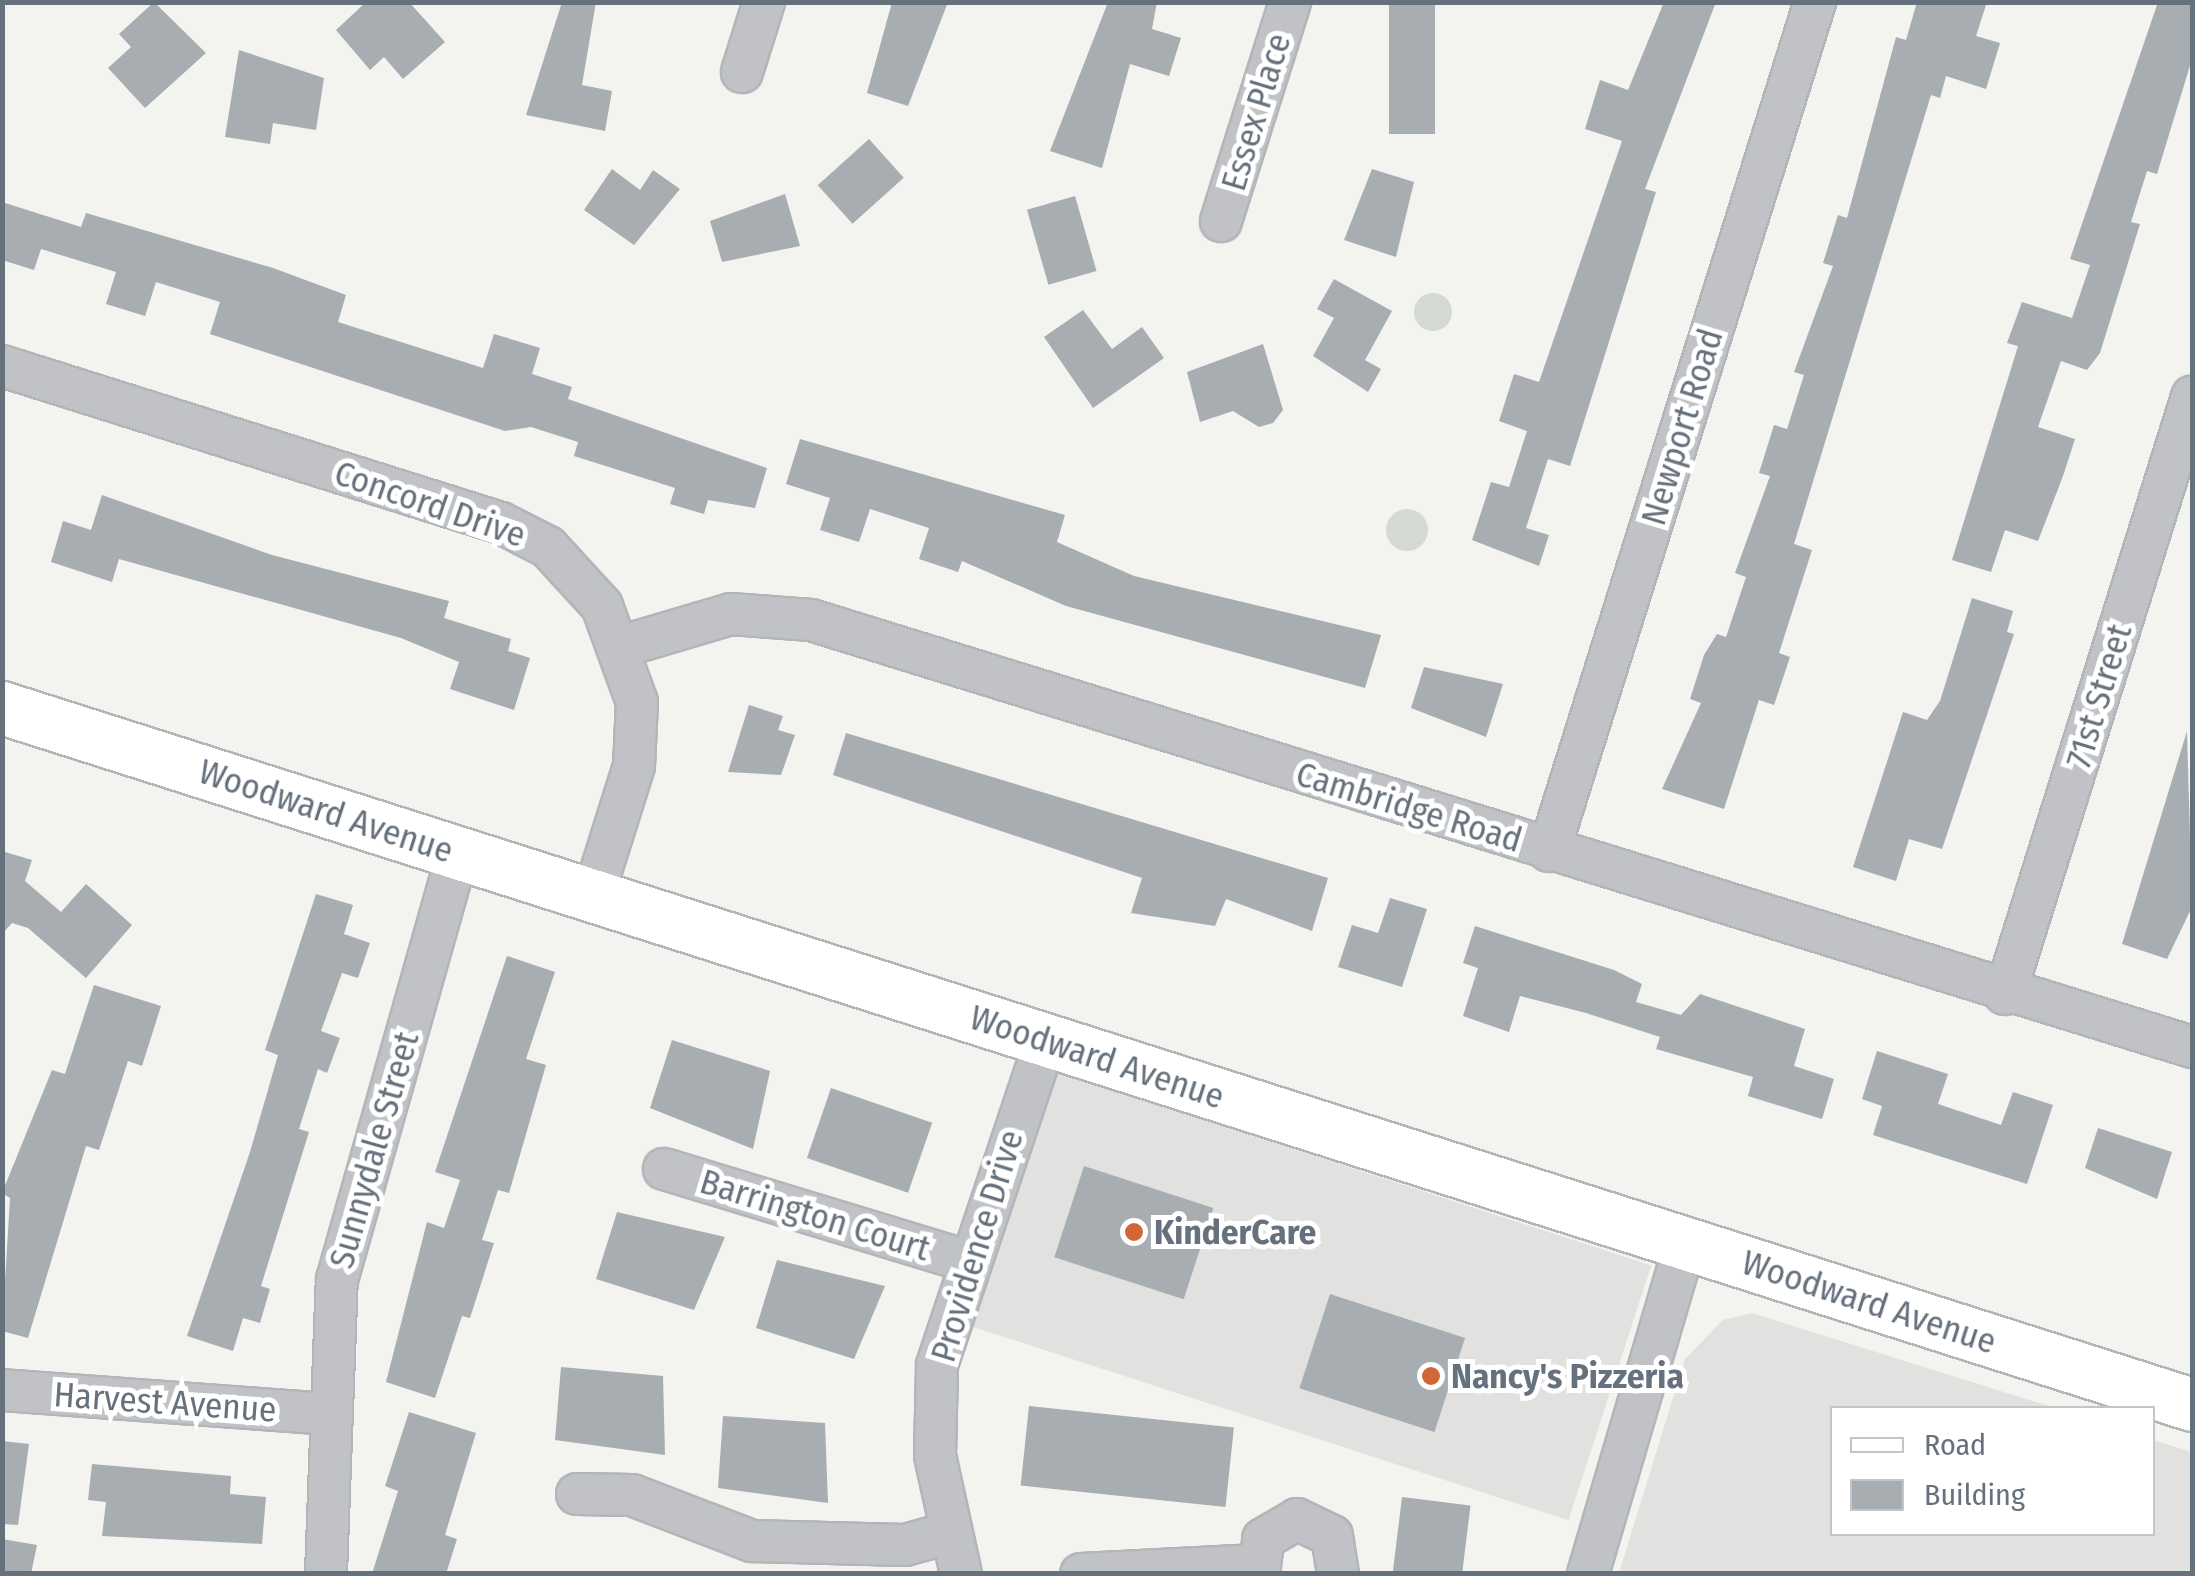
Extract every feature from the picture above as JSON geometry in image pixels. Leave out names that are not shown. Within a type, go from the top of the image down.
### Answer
[{"type":"main road","name":"Woodward Avenue","points":[[2,708],[2192,1405]]},
{"type":"street","points":[[742,72],[764,2]]},
{"type":"street","name":"Essex Place","points":[[1221,221],[1290,2]]},
{"type":"street","name":"Newport Road","points":[[1548,851],[1815,2]]},
{"type":"street","name":"Concord Drive","points":[[2,366],[522,532],[576,573],[624,646],[637,702],[634,766],[593,896]]},
{"type":"street","name":"71st Street","points":[[2005,994],[2192,397]]},
{"type":"street","name":"Cambridge Road","points":[[624,646],[731,614],[811,620],[2005,994],[2192,1047]]},
{"type":"street","name":"Sunnydale Street","points":[[326,1574],[328,1414],[346,1239],[458,853]]},
{"type":"street","name":"Providence Drive","points":[[961,1574],[948,1534],[933,1403],[966,1261],[1046,1040]]},
{"type":"street","name":"Barrington Court","points":[[664,1169],[966,1261]]},
{"type":"street","points":[[1588,1574],[1685,1244]]},
{"type":"street","name":"Harvest Avenue","points":[[2,1390],[328,1414]]},
{"type":"street","points":[[577,1494],[632,1495],[752,1541],[905,1544],[948,1534]]},
{"type":"street","points":[[1082,1574],[1258,1569],[1271,1528],[1296,1519],[1332,1536],[1338,1574]]},
{"type":"shaded area","points":[[1433,293],[1447,298],[1452,312],[1447,326],[1433,331],[1419,326],[1414,312],[1419,298]]},
{"type":"shaded area","points":[[1407,509],[1422,515],[1428,530],[1422,545],[1407,551],[1392,545],[1386,530],[1392,515]]},
{"type":"shaded area","points":[[1016,1059],[1651,1265],[1568,1520],[933,1314]]},
{"type":"shaded area","points":[[1752,1313],[2049,1406],[1830,1406],[1830,1536],[2155,1536],[2155,1441],[2192,1452],[2192,1573],[1619,1573],[1685,1359],[1723,1320]]},
{"type":"building","points":[[154,2],[206,53],[145,108],[108,68],[131,47],[119,34]]},
{"type":"building","points":[[366,2],[409,2],[445,42],[403,79],[384,57],[370,70],[336,30]]},
{"type":"building","points":[[562,2],[596,2],[582,85],[612,91],[605,131],[526,115]]},
{"type":"building","points":[[892,2],[948,2],[908,106],[867,93]]},
{"type":"building","points":[[1108,2],[1157,2],[1152,29],[1181,38],[1169,76],[1130,64],[1102,168],[1050,151]]},
{"type":"building","points":[[1389,2],[1435,2],[1435,134],[1389,134]]},
{"type":"building","points":[[1664,2],[1716,2],[1645,189],[1656,192],[1570,466],[1548,459],[1526,528],[1549,535],[1539,566],[1472,540],[1491,482],[1509,487],[1527,431],[1499,421],[1514,374],[1539,382],[1622,141],[1585,129],[1600,80],[1628,90]]},
{"type":"building","points":[[1917,2],[1987,2],[1976,36],[2000,43],[1986,89],[1946,76],[1940,98],[1931,95],[1794,544],[1812,550],[1779,653],[1790,657],[1774,705],[1759,700],[1724,809],[1662,789],[1701,703],[1690,699],[1704,655],[1717,634],[1726,637],[1746,577],[1735,573],[1770,476],[1759,473],[1774,425],[1787,429],[1804,375],[1794,372],[1833,266],[1823,263],[1838,215],[1847,218],[1896,37],[1906,40]]},
{"type":"building","points":[[2158,2],[2192,2],[2192,59],[2157,174],[2147,171],[2131,222],[2140,224],[2100,353],[2087,370],[2061,361],[2038,427],[2075,439],[2063,476],[2038,541],[2005,530],[1991,572],[1952,560],[2018,346],[2007,343],[2022,302],[2072,318],[2090,265],[2070,259]]},
{"type":"building","points":[[239,50],[324,78],[316,130],[273,123],[270,144],[225,137]]},
{"type":"building","points":[[869,139],[904,178],[853,224],[818,185]]},
{"type":"building","points":[[612,169],[640,190],[653,170],[680,189],[634,245],[584,210]]},
{"type":"building","points":[[1372,169],[1414,182],[1396,257],[1344,240]]},
{"type":"building","points":[[785,194],[800,246],[722,262],[710,221]]},
{"type":"building","points":[[1075,196],[1096,271],[1048,285],[1027,210]]},
{"type":"building","points":[[2,202],[81,227],[86,213],[273,268],[346,295],[338,322],[483,368],[494,334],[540,348],[532,374],[572,387],[568,399],[767,468],[755,508],[708,500],[704,514],[670,504],[675,488],[574,456],[578,442],[531,427],[505,431],[210,334],[220,302],[156,282],[145,316],[106,304],[116,272],[41,249],[34,270],[2,260]]},
{"type":"building","points":[[1334,279],[1392,311],[1365,360],[1381,369],[1368,392],[1313,356],[1334,318],[1317,309]]},
{"type":"building","points":[[1083,310],[1112,349],[1142,327],[1164,358],[1093,408],[1044,337]]},
{"type":"building","points":[[1263,344],[1283,410],[1273,423],[1259,427],[1233,411],[1200,422],[1187,372]]},
{"type":"building","points":[[800,439],[1065,515],[1057,542],[1134,576],[1381,635],[1365,688],[1066,606],[962,561],[958,572],[919,559],[929,528],[870,509],[859,542],[820,530],[830,498],[786,484]]},
{"type":"building","points":[[102,495],[272,555],[449,601],[444,618],[511,639],[508,651],[530,658],[514,710],[450,689],[459,662],[401,638],[119,559],[112,582],[51,562],[63,521],[91,530]]},
{"type":"building","points":[[1972,598],[2013,611],[2007,632],[2014,634],[1942,849],[1909,839],[1896,881],[1853,867],[1903,712],[1927,720],[1940,701]]},
{"type":"building","points":[[1424,667],[1503,684],[1486,737],[1411,708]]},
{"type":"building","points":[[749,705],[783,716],[778,730],[795,735],[781,775],[728,772]]},
{"type":"building","points":[[2187,731],[2192,907],[2167,959],[2122,944]]},
{"type":"building","points":[[846,733],[1328,878],[1312,931],[1226,899],[1215,926],[1131,913],[1142,878],[833,775]]},
{"type":"building","points":[[2,851],[32,860],[25,881],[61,912],[86,884],[132,925],[86,978],[28,928],[12,923],[2,934]]},
{"type":"building","points":[[316,894],[353,905],[344,934],[370,943],[358,978],[342,973],[321,1031],[340,1038],[327,1073],[318,1069],[299,1129],[309,1132],[261,1286],[270,1289],[260,1323],[243,1318],[233,1351],[187,1336],[250,1152],[278,1055],[265,1050]]},
{"type":"building","points":[[1390,898],[1427,909],[1402,987],[1338,967],[1352,925],[1378,933]]},
{"type":"building","points":[[1475,926],[1614,970],[1642,984],[1636,1002],[1681,1015],[1700,994],[1805,1029],[1794,1066],[1834,1079],[1822,1119],[1748,1096],[1753,1077],[1656,1049],[1660,1037],[1586,1013],[1520,996],[1509,1032],[1463,1016],[1478,968],[1463,963]]},
{"type":"building","points":[[507,956],[555,972],[526,1059],[546,1065],[509,1193],[498,1190],[482,1240],[494,1243],[470,1318],[462,1316],[435,1398],[386,1382],[427,1222],[444,1228],[460,1180],[435,1172]]},
{"type":"building","points":[[94,985],[161,1006],[142,1066],[128,1061],[99,1150],[86,1146],[28,1338],[2,1331],[10,1198],[2,1193],[52,1070],[65,1074]]},
{"type":"building","points":[[672,1040],[770,1071],[753,1149],[650,1108]]},
{"type":"building","points":[[1877,1051],[1948,1074],[1938,1104],[2001,1125],[2013,1092],[2053,1105],[2027,1184],[1873,1135],[1882,1106],[1862,1099]]},
{"type":"building","points":[[831,1088],[932,1123],[908,1193],[807,1158]]},
{"type":"building","points":[[2098,1128],[2172,1152],[2157,1199],[2085,1168]]},
{"type":"building","name":"KinderCare","points":[[1084,1166],[1213,1208],[1184,1299],[1054,1257]]},
{"type":"building","points":[[617,1212],[725,1237],[694,1310],[596,1279]]},
{"type":"building","points":[[777,1260],[885,1286],[854,1359],[756,1328]]},
{"type":"building","points":[[1330,1294],[1465,1338],[1434,1432],[1299,1388]]},
{"type":"building","points":[[561,1367],[663,1376],[665,1455],[555,1440]]},
{"type":"building","points":[[1029,1406],[1234,1428],[1226,1507],[1021,1486]]},
{"type":"building","points":[[409,1412],[476,1433],[445,1535],[457,1539],[446,1574],[372,1574],[398,1491],[385,1486]]},
{"type":"building","points":[[723,1416],[825,1423],[828,1503],[718,1488]]},
{"type":"building","points":[[2,1441],[29,1444],[18,1525],[2,1524]]},
{"type":"building","points":[[92,1464],[231,1476],[230,1494],[266,1497],[262,1544],[102,1536],[106,1502],[88,1500]]},
{"type":"building","points":[[1402,1497],[1470,1505],[1462,1574],[1393,1574]]},
{"type":"building","points":[[2,1539],[37,1545],[31,1574],[2,1574]]},
{"type":"place","name":"KinderCare","points":[[1134,1232]]},
{"type":"place","name":"Nancy's Pizzeria","points":[[1431,1376]]}]
